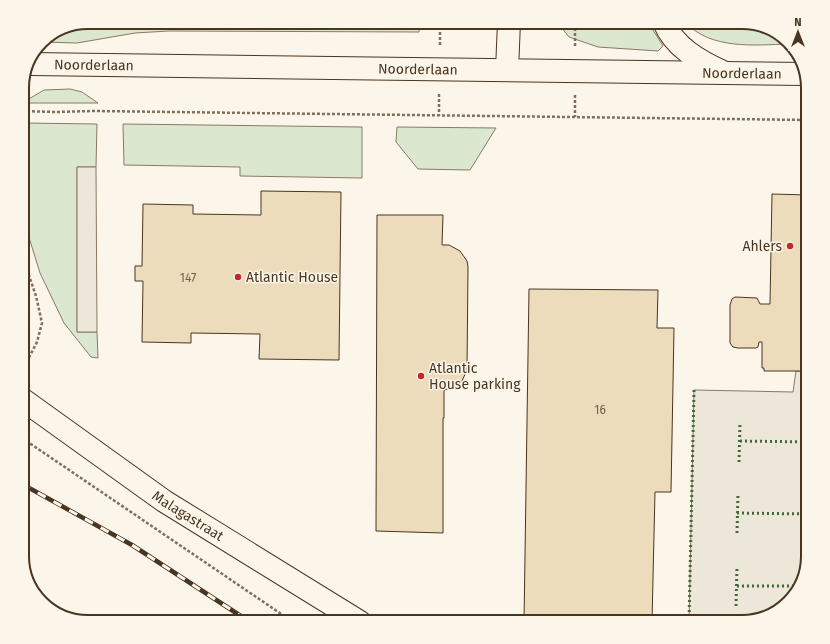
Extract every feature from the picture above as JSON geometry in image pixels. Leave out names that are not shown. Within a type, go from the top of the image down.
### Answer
[{"type":"main road","points":[[507,70],[509,29]]},
{"type":"main road","points":[[668,29],[684,49],[705,64],[728,74]]},
{"type":"main road","name":"Noorderlaan","points":[[34,64],[799,74]]},
{"type":"main road","name":"Malagastraat","points":[[29,404],[164,501],[349,615]]},
{"type":"path","points":[[29,111],[801,120]]},
{"type":"path","points":[[29,276],[36,296],[42,323],[37,342],[29,357]]},
{"type":"path","points":[[29,443],[283,615]]},
{"type":"green space","points":[[88,29],[419,29],[419,32],[169,31],[135,33],[77,43],[51,42],[65,33]]},
{"type":"green space","points":[[563,29],[653,29],[663,46],[658,51],[598,47],[569,37]]},
{"type":"green space","points":[[693,29],[750,30],[768,35],[778,41],[778,44],[734,44],[720,42]]},
{"type":"green space","points":[[70,89],[82,92],[98,103],[29,103],[29,99],[44,90]]},
{"type":"green space","points":[[29,123],[97,124],[96,167],[77,167],[77,332],[97,332],[98,358],[91,357],[64,323],[40,273],[29,237]]},
{"type":"green space","points":[[123,124],[362,127],[362,178],[240,176],[240,167],[124,165]]},
{"type":"green space","points":[[397,127],[496,128],[470,170],[418,169],[396,142]]},
{"type":"shaded area","points":[[77,167],[96,167],[97,332],[77,332]]},
{"type":"shaded area","points":[[796,371],[801,371],[801,556],[798,575],[793,586],[778,603],[758,613],[742,615],[689,615],[694,390],[793,392]]},
{"type":"building","name":"Atlantic House","points":[[261,191],[341,192],[339,360],[259,359],[260,334],[191,333],[191,343],[142,342],[143,281],[135,281],[135,266],[142,266],[143,204],[193,205],[193,214],[261,215]]},
{"type":"building","name":"Ahlers","points":[[772,194],[801,195],[801,371],[764,371],[764,368],[762,368],[762,342],[759,342],[758,347],[756,348],[738,348],[733,347],[730,343],[730,305],[732,299],[735,297],[757,298],[760,304],[770,304]]},
{"type":"building","name":"Atlantic House parking","points":[[377,215],[443,215],[442,245],[449,245],[460,251],[467,261],[467,370],[461,383],[455,387],[444,390],[443,533],[376,531]]},
{"type":"building","points":[[529,289],[658,290],[657,328],[674,328],[671,492],[655,492],[652,615],[524,615]]},
{"type":"railway","points":[[29,488],[132,545],[239,615]]},
{"type":"hedge","points":[[689,615],[694,390]]},
{"type":"hedge","points":[[739,462],[740,422]]},
{"type":"hedge","points":[[740,441],[801,442]]},
{"type":"hedge","points":[[737,533],[738,493]]},
{"type":"hedge","points":[[737,513],[801,514]]},
{"type":"hedge","points":[[736,606],[737,566]]},
{"type":"hedge","points":[[737,586],[793,586]]},
{"type":"place","name":"Ahlers","points":[[790,246]]},
{"type":"place","name":"Atlantic House","points":[[238,277]]},
{"type":"place","name":"Atlantic House parking","points":[[421,376]]}]
